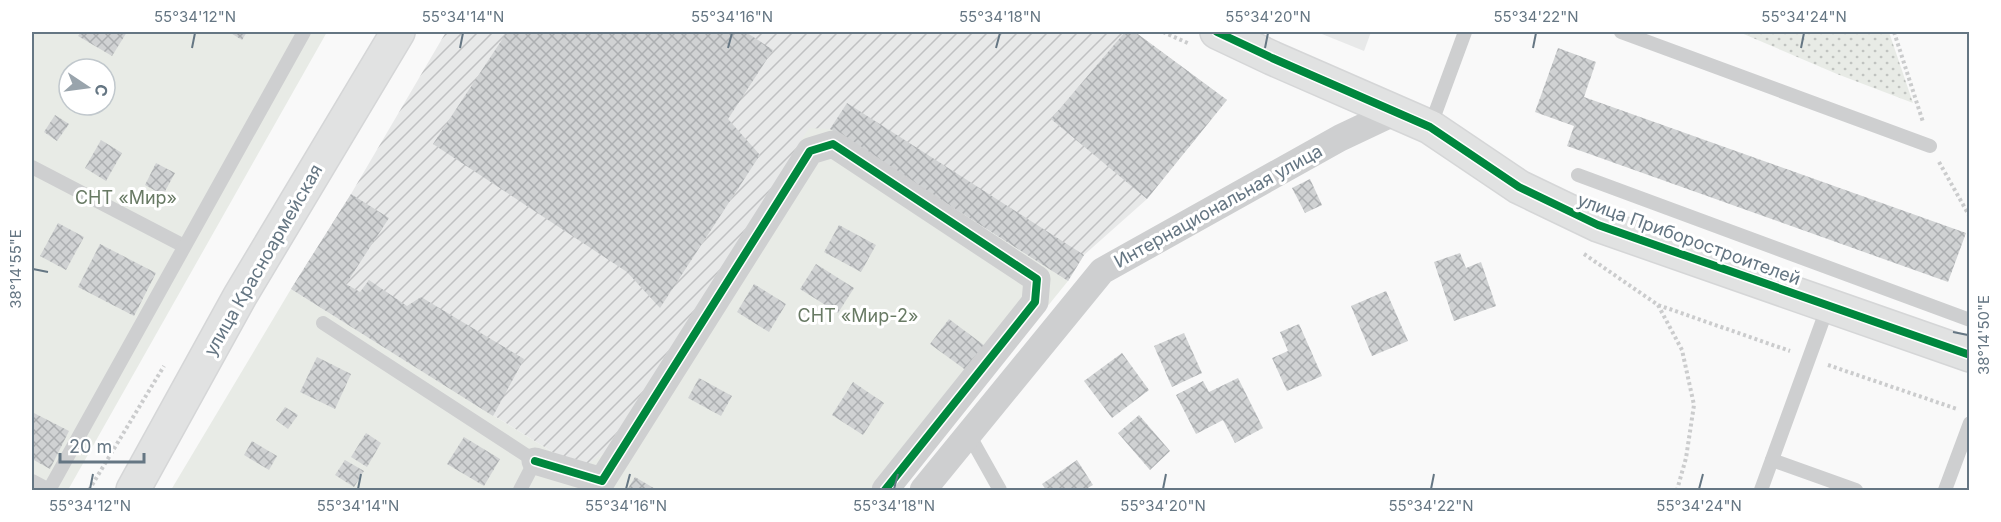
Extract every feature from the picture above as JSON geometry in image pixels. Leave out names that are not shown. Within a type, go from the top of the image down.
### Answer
[{"type":"street","name":"улица Красноармейская","points":[[133,490],[240,296],[398,32]]},
{"type":"street","name":"улица Приборостроителей","points":[[1217,32],[1430,128],[1519,187],[1598,225],[1828,306],[1969,350]]},
{"type":"street","name":"Интернациональная улица","points":[[923,490],[1102,271],[1340,138],[1395,112]]},
{"type":"street","points":[[535,461],[602,481],[810,151],[833,144],[1037,279],[1035,302],[885,490]]},
{"type":"lane","points":[[32,481],[49,490],[304,32]]},
{"type":"lane","points":[[1430,128],[1465,32]]},
{"type":"lane","points":[[1621,32],[1650,36],[1930,146]]},
{"type":"lane","points":[[32,167],[184,246]]},
{"type":"lane","points":[[1578,175],[1970,320]]},
{"type":"lane","points":[[1761,490],[1828,306]]},
{"type":"lane","points":[[323,323],[535,461],[520,490]]},
{"type":"lane","points":[[1945,490],[1970,423]]},
{"type":"lane","points":[[968,433],[1000,490]]},
{"type":"lane","points":[[1772,460],[1856,490]]},
{"type":"path","points":[[1894,32],[1930,146],[1970,217]]},
{"type":"path","points":[[1658,305],[1682,350],[1694,405],[1686,458],[1677,490]]},
{"type":"shaded area","points":[[446,32],[1135,32],[1227,100],[1147,199],[1084,255],[1068,281],[831,129],[604,453],[587,466],[565,460],[291,289],[351,194]]},
{"type":"shaded area","points":[[1317,32],[1371,32],[1364,51]]},
{"type":"green space","name":"СНТ «Мир»","points":[[32,32],[327,32],[68,490],[32,490]]},
{"type":"green space","points":[[1739,32],[1889,32],[1913,103],[1837,74]]},
{"type":"green space","name":"СНТ «Мир-2»","points":[[809,128],[830,129],[1068,281],[899,490],[171,490],[291,289],[565,460],[587,465],[604,453]]},
{"type":"building","points":[[81,32],[127,32],[112,56],[78,36]]},
{"type":"building","points":[[229,32],[247,32],[242,40]]},
{"type":"building","points":[[507,32],[746,32],[773,50],[728,119],[760,155],[660,308],[627,272],[433,144]]},
{"type":"building","points":[[1125,32],[1135,32],[1227,100],[1147,199],[1051,119]]},
{"type":"building","points":[[1558,48],[1596,62],[1584,97],[1966,233],[1948,282],[1567,146],[1574,126],[1535,112]]},
{"type":"building","points":[[847,103],[1084,255],[1068,281],[830,129]]},
{"type":"building","points":[[55,115],[69,124],[57,141],[44,132]]},
{"type":"building","points":[[101,140],[122,153],[106,181],[85,168]]},
{"type":"building","points":[[156,163],[175,173],[163,195],[145,185]]},
{"type":"building","points":[[1310,179],[1322,205],[1305,213],[1292,188]]},
{"type":"building","points":[[351,194],[389,218],[346,284],[360,292],[369,280],[407,306],[421,297],[524,359],[493,416],[291,289]]},
{"type":"building","points":[[58,223],[84,237],[66,270],[40,256]]},
{"type":"building","points":[[839,225],[876,245],[861,272],[824,252]]},
{"type":"building","points":[[100,244],[156,273],[134,316],[78,287]]},
{"type":"building","points":[[1460,253],[1466,268],[1481,262],[1496,306],[1454,321],[1434,262]]},
{"type":"building","points":[[816,264],[854,288],[838,313],[800,289]]},
{"type":"building","points":[[754,284],[786,304],[769,332],[737,312]]},
{"type":"building","points":[[1386,291],[1408,341],[1372,356],[1351,306]]},
{"type":"building","points":[[949,319],[985,346],[967,371],[930,344]]},
{"type":"building","points":[[1299,324],[1322,376],[1287,391],[1272,358],[1288,351],[1280,332]]},
{"type":"building","points":[[1184,333],[1202,373],[1172,387],[1154,346]]},
{"type":"building","points":[[1122,353],[1149,390],[1112,418],[1084,381]]},
{"type":"building","points":[[317,357],[351,374],[335,409],[300,392]]},
{"type":"building","points":[[699,378],[732,396],[721,416],[688,398]]},
{"type":"building","points":[[1238,378],[1263,428],[1235,443],[1223,420],[1196,434],[1176,395],[1203,381],[1209,392]]},
{"type":"building","points":[[853,382],[884,403],[863,435],[832,415]]},
{"type":"building","points":[[285,407],[298,415],[288,429],[276,420]]},
{"type":"building","points":[[32,412],[69,431],[50,469],[32,459]]},
{"type":"building","points":[[1139,415],[1170,451],[1150,470],[1118,433]]},
{"type":"building","points":[[366,433],[381,443],[367,467],[351,457]]},
{"type":"building","points":[[464,437],[500,459],[484,486],[447,464]]},
{"type":"building","points":[[252,441],[277,456],[269,470],[244,455]]},
{"type":"building","points":[[345,460],[364,471],[354,487],[335,475]]},
{"type":"building","points":[[1077,460],[1093,485],[1084,490],[1046,490],[1042,484]]},
{"type":"building","points":[[635,477],[657,490],[627,490]]},
{"type":"cycle path","points":[[1217,32],[1430,127],[1519,187],[1598,225],[1970,355]]},
{"type":"cycle path","points":[[535,461],[602,481],[810,151],[833,144],[1037,279],[1035,302],[885,490]]}]
